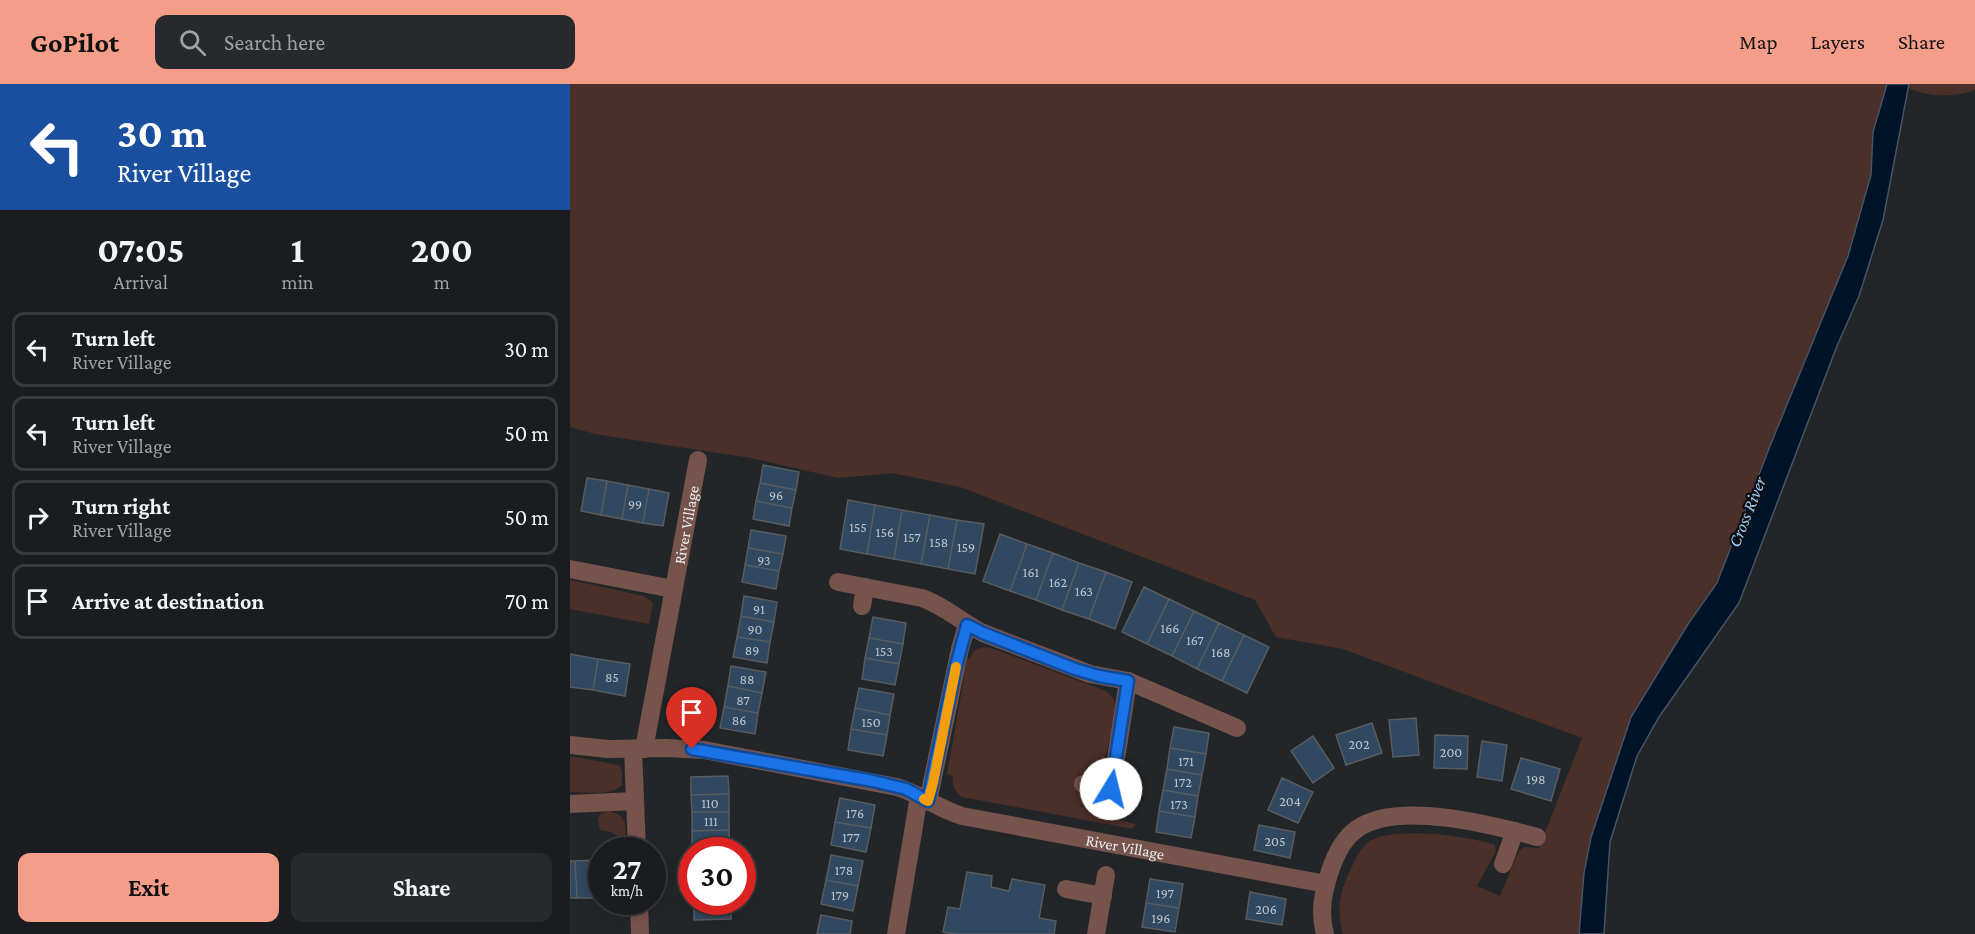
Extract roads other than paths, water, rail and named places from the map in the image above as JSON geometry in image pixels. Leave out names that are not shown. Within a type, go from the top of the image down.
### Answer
[{"type":"street","name":"River Village","points":[[636,837],[635,801],[638,749],[698,460]]},
{"type":"street","points":[[570,569],[673,589]]},
{"type":"street","points":[[838,582],[935,603],[983,633],[1075,669],[1128,681],[1186,713],[1237,728]]},
{"type":"street","points":[[862,606],[865,587]]},
{"type":"street","points":[[896,934],[924,799],[967,625]]},
{"type":"street","name":"River Village","points":[[1108,812],[1128,681]]},
{"type":"street","name":"River Village","points":[[570,745],[592,748],[704,750],[873,781],[906,789],[945,810],[962,816],[1326,884]]},
{"type":"street","points":[[1083,784],[1111,789]]},
{"type":"street","points":[[570,804],[635,801]]},
{"type":"street","points":[[1325,934],[1321,919],[1326,884],[1335,859],[1357,828],[1387,818],[1425,816],[1450,818],[1537,837]]},
{"type":"street","points":[[1503,864],[1515,831]]},
{"type":"street","name":"River Village","points":[[1096,934],[1106,875]]},
{"type":"street","points":[[1066,889],[1103,896]]},
{"type":"street","points":[[639,915],[640,934]]},
{"type":"water","name":"Cross River","points":[[1887,84],[1909,84],[1883,220],[1859,296],[1837,346],[1739,603],[1659,717],[1637,756],[1610,842],[1604,934],[1579,934],[1584,873],[1591,837],[1631,717],[1688,624],[1717,583],[1848,256],[1871,175],[1873,132]]}]
